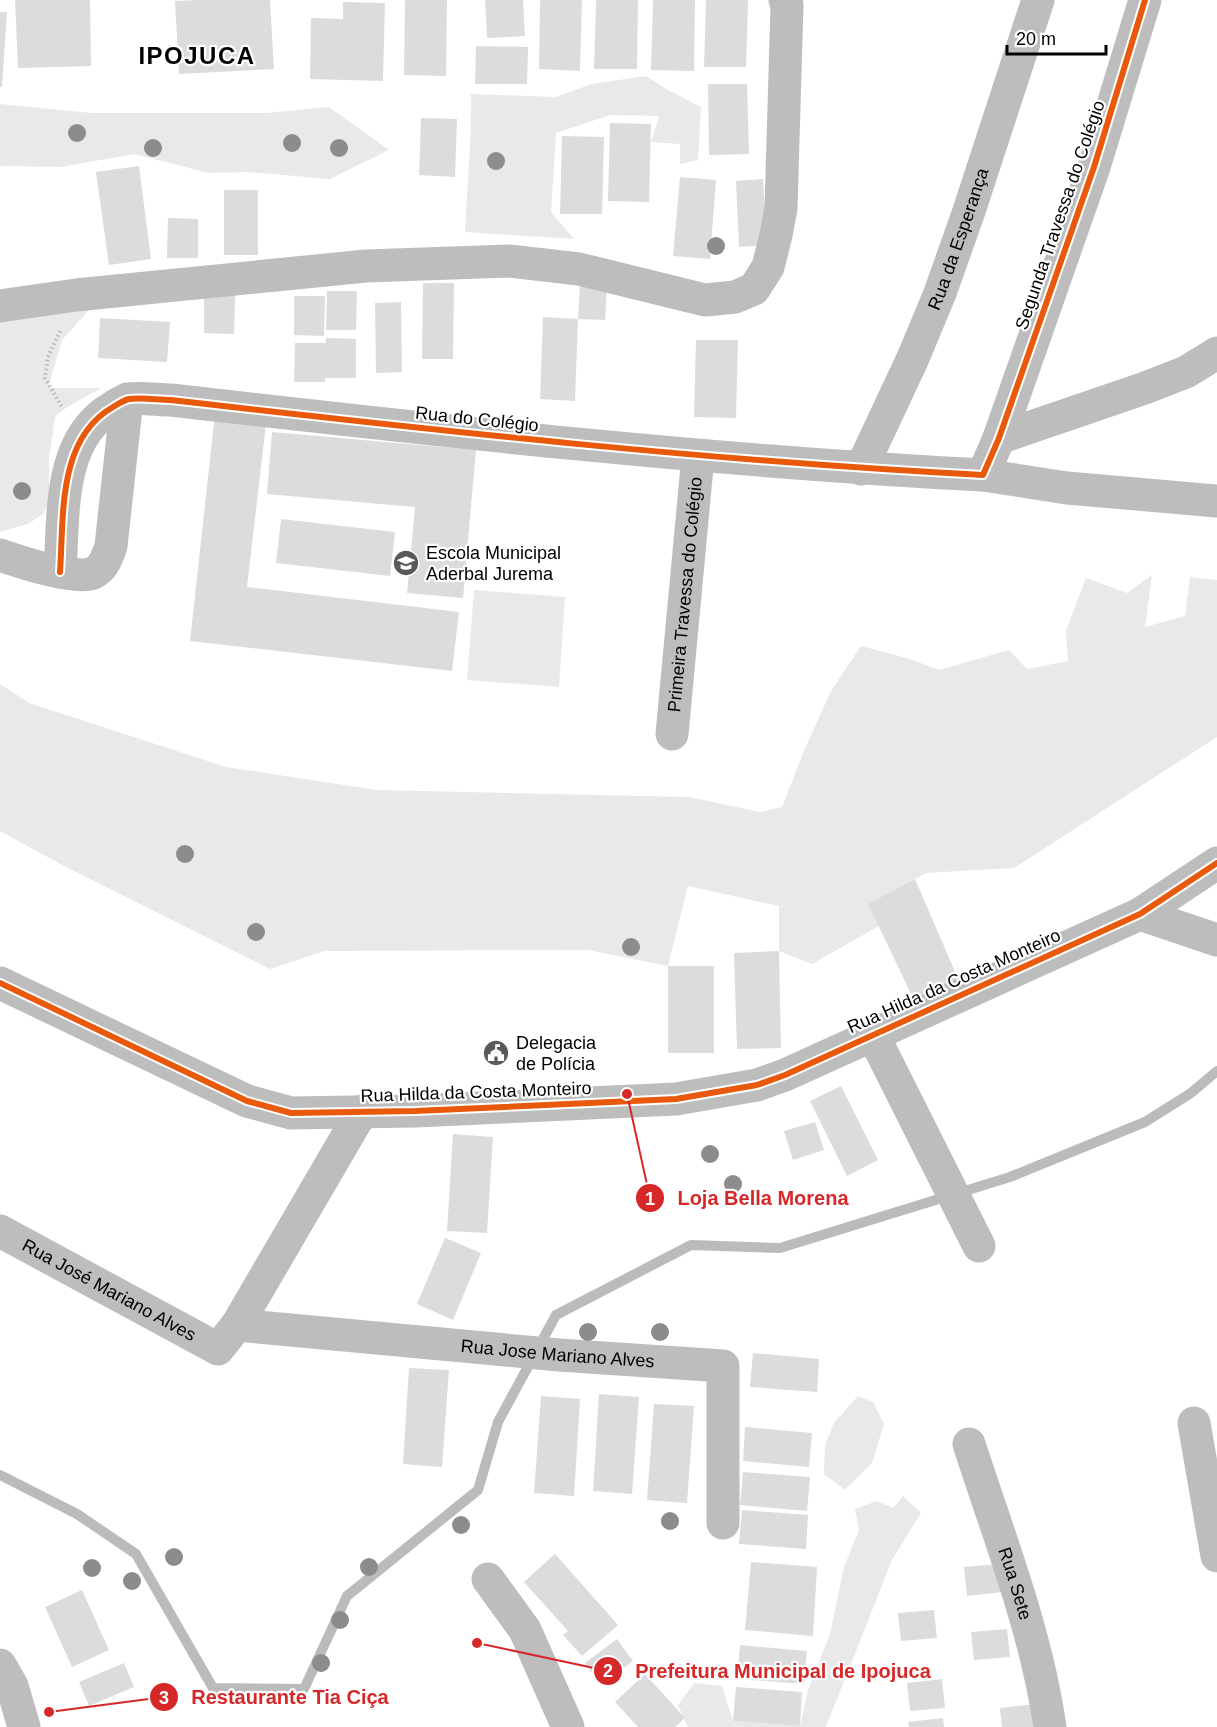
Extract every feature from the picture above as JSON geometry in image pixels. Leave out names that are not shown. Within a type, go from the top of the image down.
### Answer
[{"type":"street","points":[[0,306],[76,295],[366,266],[509,261],[579,269],[705,300],[735,297],[753,289],[768,267],[781,208],[787,5],[785,0]]},
{"type":"street","name":"Rua da Esperança","points":[[861,469],[913,358],[939,293],[969,211],[1038,0]]},
{"type":"street","name":"Segunda Travessa do Colégio","points":[[999,438],[1094,167],[1145,0]]},
{"type":"street","points":[[983,475],[999,438],[1145,388],[1186,372],[1217,353]]},
{"type":"street","points":[[60,572],[66,492],[70,467],[80,439],[100,414],[127,399]]},
{"type":"street","points":[[0,555],[60,572],[92,574],[104,565],[111,546],[127,399]]},
{"type":"street","name":"Rua do Colégio","points":[[127,399],[171,400],[473,435],[698,456],[861,469],[983,475],[1067,488],[1217,501]]},
{"type":"street","name":"Primeira Travessa do Colégio","points":[[672,734],[698,456]]},
{"type":"street","name":"Rua Hilda da Costa Monteiro","points":[[0,983],[247,1101],[291,1113],[415,1111],[676,1099],[766,1082],[785,1075],[1140,914],[1217,863]]},
{"type":"street","points":[[1140,914],[1217,940]]},
{"type":"street","points":[[873,1035],[979,1246]]},
{"type":"street","points":[[227,1337],[362,1111]]},
{"type":"street","name":"Rua José Mariano Alves","points":[[0,1231],[227,1337]]},
{"type":"street","name":"Rua Jose Mariano Alves","points":[[227,1337],[512,1351],[723,1366],[723,1522]]},
{"type":"street","points":[[1194,1423],[1217,1556]]},
{"type":"street","name":"Rua Sete","points":[[969,1444],[1026,1621],[1046,1699],[1050,1727]]},
{"type":"street","points":[[488,1579],[525,1630],[568,1727]]},
{"type":"street","points":[[0,1665],[12,1686],[24,1727]]},
{"type":"path","points":[[76,295],[48,357],[45,378],[80,439]]},
{"type":"shaded area","points":[[646,76],[701,107],[698,160],[680,164],[680,144],[651,142],[659,116],[610,115],[556,133],[551,212],[574,239],[465,232],[471,94],[556,97],[592,84]]},
{"type":"shaded area","points":[[0,104],[92,113],[266,113],[329,107],[389,150],[330,179],[248,172],[209,173],[134,154],[61,167],[0,166]]},
{"type":"shaded area","points":[[97,301],[62,340],[48,388],[101,388],[64,409],[55,417],[49,458],[49,503],[43,514],[28,524],[0,532],[0,315]]},
{"type":"shaded area","points":[[1152,575],[1145,627],[1185,616],[1190,577],[1217,580],[1217,737],[1014,868],[926,873],[869,904],[879,926],[812,964],[779,951],[779,906],[688,886],[668,966],[588,950],[324,951],[270,969],[64,866],[0,831],[0,684],[29,703],[226,767],[377,790],[689,797],[760,812],[782,807],[831,691],[861,646],[910,659],[939,670],[1009,650],[1027,669],[1068,661],[1066,631],[1086,578],[1127,593]]},
{"type":"shaded area","points":[[474,590],[565,597],[559,687],[467,680]]},
{"type":"shaded area","points":[[858,1396],[873,1402],[884,1424],[872,1463],[845,1490],[824,1474],[825,1445],[834,1423]]},
{"type":"shaded area","points":[[903,1496],[921,1513],[892,1560],[826,1727],[688,1727],[678,1705],[694,1683],[722,1686],[733,1721],[800,1726],[808,1690],[830,1634],[844,1567],[859,1530],[855,1509],[877,1501],[893,1508]]},
{"type":"building","points":[[15,0],[90,0],[91,66],[18,68]]},
{"type":"building","points":[[270,0],[274,69],[179,74],[175,1]]},
{"type":"building","points":[[405,0],[447,0],[446,76],[404,75]]},
{"type":"building","points":[[485,0],[523,0],[525,36],[487,38]]},
{"type":"building","points":[[540,0],[582,0],[580,71],[539,69]]},
{"type":"building","points":[[596,0],[638,0],[637,69],[594,69]]},
{"type":"building","points":[[653,0],[695,0],[694,71],[651,70]]},
{"type":"building","points":[[706,0],[748,0],[746,67],[704,67]]},
{"type":"building","points":[[343,2],[385,3],[383,81],[310,79],[311,18],[343,19]]},
{"type":"building","points":[[0,12],[7,12],[2,87],[0,87]]},
{"type":"building","points":[[476,46],[528,47],[527,84],[475,84]]},
{"type":"building","points":[[708,84],[747,84],[749,154],[709,155]]},
{"type":"building","points":[[421,118],[457,119],[455,177],[419,175]]},
{"type":"building","points":[[610,123],[651,124],[649,202],[608,201]]},
{"type":"building","points":[[562,136],[604,137],[602,214],[560,214]]},
{"type":"building","points":[[139,166],[151,259],[109,265],[96,172]]},
{"type":"building","points":[[680,177],[716,180],[710,259],[673,256]]},
{"type":"building","points":[[763,179],[767,245],[739,247],[736,181]]},
{"type":"building","points":[[224,190],[258,190],[258,255],[224,255]]},
{"type":"building","points":[[168,218],[198,219],[198,258],[167,258]]},
{"type":"building","points":[[423,283],[454,283],[453,359],[422,359]]},
{"type":"building","points":[[580,283],[607,285],[605,320],[578,319]]},
{"type":"building","points":[[327,291],[357,291],[356,330],[326,330]]},
{"type":"building","points":[[204,294],[235,295],[234,334],[204,333]]},
{"type":"building","points":[[294,296],[325,296],[324,336],[294,335]]},
{"type":"building","points":[[401,302],[402,372],[376,373],[375,303]]},
{"type":"building","points":[[543,317],[578,319],[575,401],[540,399]]},
{"type":"building","points":[[100,318],[170,322],[167,362],[98,358]]},
{"type":"building","points":[[326,338],[356,339],[356,378],[325,378],[325,382],[294,382],[295,343],[326,343]]},
{"type":"building","points":[[696,340],[738,340],[736,418],[694,417]]},
{"type":"building","points":[[215,414],[266,424],[247,587],[459,612],[452,671],[190,641]]},
{"type":"building","points":[[272,432],[476,450],[463,598],[407,593],[415,507],[267,494]]},
{"type":"building","points":[[281,519],[395,532],[390,576],[276,563]]},
{"type":"building","points":[[915,879],[959,981],[915,1002],[868,904]]},
{"type":"building","points":[[779,951],[781,1048],[737,1049],[734,953]]},
{"type":"building","points":[[668,966],[714,966],[714,1053],[668,1053]]},
{"type":"building","points":[[841,1086],[878,1160],[847,1176],[810,1101]]},
{"type":"building","points":[[815,1122],[824,1150],[793,1160],[784,1131]]},
{"type":"building","points":[[453,1134],[493,1137],[487,1233],[447,1231]]},
{"type":"building","points":[[445,1238],[481,1253],[453,1320],[417,1304]]},
{"type":"building","points":[[753,1353],[819,1359],[817,1392],[750,1387]]},
{"type":"building","points":[[409,1368],[449,1370],[442,1467],[403,1464]]},
{"type":"building","points":[[599,1394],[639,1397],[632,1494],[593,1491]]},
{"type":"building","points":[[541,1396],[580,1399],[574,1496],[534,1493]]},
{"type":"building","points":[[654,1404],[694,1406],[687,1503],[647,1500]]},
{"type":"building","points":[[745,1427],[812,1433],[809,1467],[743,1461]]},
{"type":"building","points":[[743,1472],[810,1477],[807,1511],[740,1505]]},
{"type":"building","points":[[742,1510],[808,1515],[806,1549],[739,1544]]},
{"type":"building","points":[[555,1554],[618,1625],[582,1656],[563,1635],[568,1631],[524,1582]]},
{"type":"building","points":[[751,1562],[817,1567],[813,1636],[745,1630]]},
{"type":"building","points":[[1000,1564],[1002,1592],[967,1596],[964,1567]]},
{"type":"building","points":[[82,1590],[109,1650],[72,1667],[45,1607]]},
{"type":"building","points":[[934,1610],[937,1638],[901,1641],[898,1613]]},
{"type":"building","points":[[1007,1629],[1010,1657],[974,1660],[971,1632]]},
{"type":"building","points":[[617,1639],[633,1661],[601,1685],[585,1663]]},
{"type":"building","points":[[740,1645],[807,1651],[804,1684],[737,1679]]},
{"type":"building","points":[[124,1663],[134,1687],[89,1706],[79,1682]]},
{"type":"building","points":[[645,1674],[685,1718],[675,1727],[638,1727],[615,1702]]},
{"type":"building","points":[[942,1679],[945,1708],[910,1711],[907,1683]]},
{"type":"building","points":[[736,1687],[802,1692],[800,1726],[733,1721]]},
{"type":"building","points":[[1036,1704],[1038,1727],[1002,1727],[1000,1708]]},
{"type":"building","points":[[943,1718],[944,1727],[909,1727],[908,1722]]},
{"type":"waterway","points":[[0,1475],[77,1514],[136,1554],[213,1688],[304,1689],[347,1596],[478,1490],[498,1422],[556,1315],[691,1245],[780,1248],[1010,1177],[1145,1122],[1191,1093],[1217,1071]]},
{"type":"cycle path","points":[[60,572],[64,504],[73,459],[82,438],[95,421],[119,403],[134,398],[678,453],[983,475],[999,438],[1094,167],[1145,0]]},
{"type":"cycle path","points":[[0,983],[247,1101],[291,1113],[415,1111],[676,1099],[757,1085],[785,1075],[1140,914],[1217,863]]},
{"type":"place","name":"Escola Municipal Aderbal Jurema","points":[[406,563]]},
{"type":"place","name":"Delegacia de Polícia","points":[[496,1053]]},
{"type":"place","name":"Loja Bella Morena","points":[[627,1094]]},
{"type":"place","name":"Prefeitura Municipal de Ipojuca","points":[[477,1643]]},
{"type":"place","name":"Restaurante Tia Ciça","points":[[49,1712]]},
{"type":"district","name":"IPOJUCA","points":[[197,55]]}]
